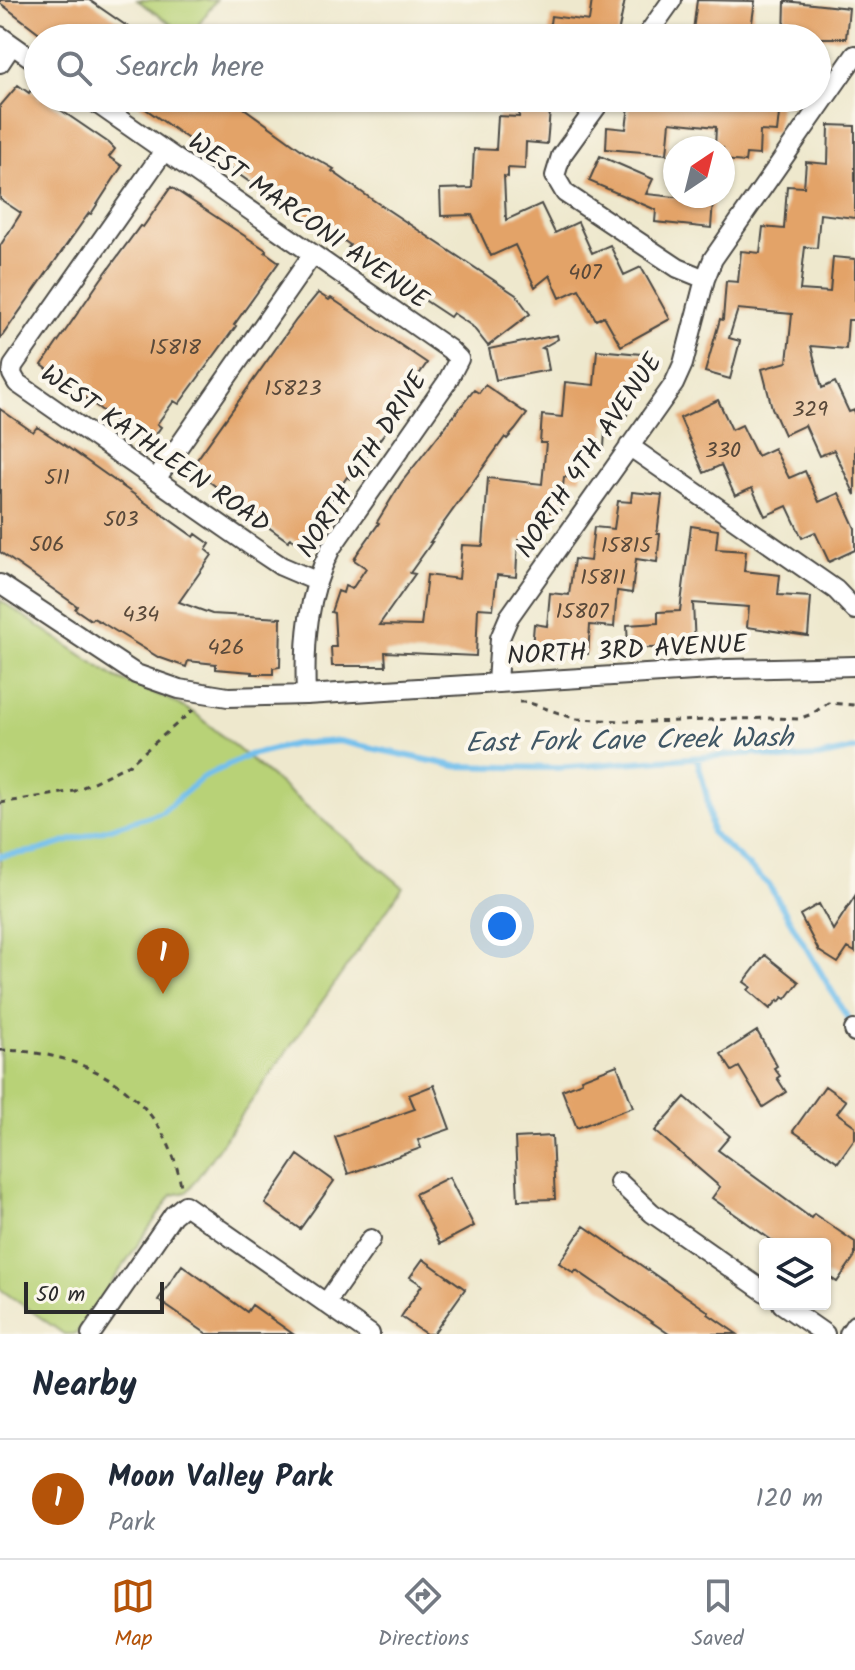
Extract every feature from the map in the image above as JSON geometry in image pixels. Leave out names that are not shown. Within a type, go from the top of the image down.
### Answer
[{"type":"street","points":[[655,24],[672,0]]},
{"type":"street","points":[[0,63],[6,40],[24,53]]},
{"type":"street","name":"NORTH 4TH AVENUE","points":[[831,89],[855,55]]},
{"type":"street","name":"WEST MARCONI AVENUE","points":[[109,112],[449,349],[459,359]]},
{"type":"street","points":[[593,112],[561,156],[555,176],[565,193],[678,268],[705,279]]},
{"type":"street","name":"NORTH 4TH AVENUE","points":[[497,682],[500,638],[509,617],[679,374],[705,279],[722,243],[815,112]]},
{"type":"street","name":"WEST KATHLEEN ROAD","points":[[164,151],[13,366],[12,374],[17,383],[281,566],[316,581]]},
{"type":"street","points":[[156,479],[313,254]]},
{"type":"street","name":"NORTH 4TH DRIVE","points":[[306,695],[307,627],[316,581],[331,548],[447,382],[459,359]]},
{"type":"street","points":[[629,446],[836,590],[855,610]]},
{"type":"street","name":"NORTH 3RD AVENUE","points":[[0,584],[117,664],[159,683],[228,697],[727,669],[855,666]]},
{"type":"street","points":[[619,1182],[652,1213],[759,1288]]},
{"type":"street","points":[[91,1334],[173,1215],[185,1205],[370,1334]]},
{"type":"street","points":[[326,1303],[371,1239]]},
{"type":"street","points":[[791,1310],[825,1334]]},
{"type":"street","points":[[849,1334],[855,1325]]},
{"type":"path","points":[[513,702],[527,702],[576,719],[647,722],[798,719],[828,703],[855,705]]},
{"type":"path","points":[[0,803],[75,791],[130,764],[195,708]]},
{"type":"path","points":[[0,1050],[64,1057],[112,1079],[143,1109],[164,1137],[181,1186]]},
{"type":"green space","points":[[137,0],[216,0],[199,24],[171,24]]},
{"type":"green space","points":[[0,600],[116,678],[196,714],[403,887],[193,1184],[187,1192],[172,1195],[76,1334],[64,1334],[0,1289]]},
{"type":"building","points":[[0,0],[89,0],[124,24],[28,24]]},
{"type":"building","points":[[592,0],[625,0],[620,24],[550,24],[551,16],[589,21]]},
{"type":"building","points":[[697,0],[755,1],[752,24],[694,24]]},
{"type":"building","points":[[785,1],[849,8],[846,38],[831,38],[831,24],[784,24]]},
{"type":"building","points":[[18,85],[24,89],[24,112],[64,112],[109,143],[115,149],[109,157],[122,166],[0,339],[0,246],[21,213],[0,199],[0,106]]},
{"type":"building","points":[[150,112],[249,112],[334,169],[332,171],[370,198],[516,295],[530,314],[488,346],[472,326],[453,313],[450,317],[390,280],[348,248],[350,245],[326,228],[323,233],[264,185],[261,190]]},
{"type":"building","points":[[520,112],[550,112],[547,144],[526,142],[525,169],[508,168],[508,177],[504,176],[506,220],[541,204],[555,233],[578,222],[592,253],[610,245],[624,275],[641,267],[670,319],[621,346],[604,316],[596,320],[579,289],[560,298],[550,275],[535,287],[515,245],[491,256],[472,215],[441,216],[440,189],[472,188],[474,149],[496,150],[498,116],[519,117]]},
{"type":"building","points":[[628,112],[779,112],[777,132],[760,131],[759,155],[746,154],[745,162],[735,161],[735,136],[716,136],[716,127],[670,122],[669,136],[663,136],[663,154],[606,149],[607,127],[626,129]]},
{"type":"building","points":[[829,125],[855,126],[855,218],[820,214],[817,248],[805,247],[800,290],[830,292],[833,257],[855,259],[855,320],[848,320],[846,349],[811,346],[822,388],[835,382],[849,412],[855,410],[855,495],[834,450],[819,456],[805,425],[784,435],[772,408],[762,369],[787,362],[792,314],[738,309],[729,338],[740,341],[730,379],[705,372],[720,319],[723,320],[726,281],[738,282],[741,251],[760,253],[763,227],[784,229],[787,186],[804,187],[806,162],[828,164]]},
{"type":"building","points":[[600,156],[653,179],[646,194],[663,196],[663,208],[712,208],[711,228],[655,222],[656,210],[589,181]]},
{"type":"building","points":[[171,187],[266,250],[279,262],[179,404],[174,401],[157,424],[161,427],[151,441],[139,433],[137,437],[42,365],[101,279]]},
{"type":"building","points":[[318,293],[329,300],[331,298],[427,363],[382,427],[386,431],[350,479],[347,477],[316,523],[320,525],[303,546],[290,538],[288,541],[195,470],[199,464],[196,461]]},
{"type":"building","points":[[557,335],[558,339],[542,348],[545,349],[549,370],[496,380],[489,349]]},
{"type":"building","points":[[597,350],[652,355],[650,383],[630,381],[627,415],[606,413],[604,448],[584,447],[581,479],[564,477],[560,513],[540,511],[538,542],[518,540],[516,577],[497,575],[493,609],[478,608],[476,656],[385,652],[386,666],[332,666],[331,647],[336,647],[334,613],[331,612],[338,591],[343,593],[345,586],[352,589],[366,568],[354,560],[357,554],[401,483],[474,390],[479,393],[485,385],[527,414],[507,439],[505,437],[430,542],[410,573],[415,574],[379,625],[421,626],[427,575],[459,579],[462,545],[483,546],[488,478],[542,484],[546,443],[540,443],[542,415],[562,417],[565,382],[594,385]]},
{"type":"building","points":[[718,400],[732,430],[742,425],[757,456],[774,448],[789,478],[805,471],[819,502],[839,493],[855,528],[855,550],[829,562],[815,532],[802,538],[787,506],[765,516],[752,488],[735,496],[721,465],[704,473],[680,418]]},
{"type":"building","points":[[0,409],[33,432],[37,427],[194,537],[196,534],[210,544],[206,550],[212,555],[179,602],[212,614],[281,618],[280,667],[273,668],[273,674],[252,674],[216,669],[216,664],[188,661],[186,667],[158,657],[101,622],[91,620],[75,609],[77,606],[0,552]]},
{"type":"building","points":[[632,492],[662,495],[657,562],[636,559],[632,593],[617,591],[614,627],[590,625],[588,654],[532,648],[534,624],[547,626],[550,593],[569,595],[574,559],[590,561],[594,527],[614,529],[618,501],[631,502]]},
{"type":"building","points":[[691,526],[718,530],[716,549],[746,551],[744,571],[780,575],[778,595],[811,597],[808,636],[747,627],[749,607],[693,603],[695,646],[628,649],[627,625],[658,623],[658,612],[680,611]]},
{"type":"building","points":[[855,896],[855,952],[848,948],[838,963],[819,951],[800,915],[819,904],[833,930]]},
{"type":"building","points":[[765,955],[799,982],[786,999],[778,1000],[770,1009],[748,990],[751,987],[744,982]]},
{"type":"building","points":[[757,1031],[777,1066],[774,1068],[780,1076],[777,1078],[786,1092],[763,1107],[739,1067],[732,1071],[721,1054]]},
{"type":"building","points":[[617,1065],[633,1107],[577,1128],[562,1090]]},
{"type":"building","points":[[434,1085],[450,1129],[418,1140],[421,1148],[348,1174],[335,1137],[415,1109],[409,1095]]},
{"type":"building","points":[[825,1086],[846,1101],[837,1113],[855,1126],[855,1138],[838,1162],[793,1131]]},
{"type":"building","points":[[685,1097],[730,1136],[718,1150],[811,1218],[814,1214],[855,1242],[855,1256],[837,1282],[831,1278],[831,1238],[769,1238],[712,1198],[720,1187],[655,1131]]},
{"type":"building","points":[[552,1136],[555,1199],[518,1200],[515,1138]]},
{"type":"building","points":[[298,1155],[334,1181],[300,1229],[265,1204]]},
{"type":"building","points":[[449,1177],[474,1226],[440,1244],[415,1194]]},
{"type":"building","points":[[584,1226],[737,1334],[669,1334],[576,1270],[574,1273],[559,1263]]},
{"type":"building","points":[[423,1259],[465,1289],[433,1334],[426,1334],[401,1317],[422,1285],[410,1277]]},
{"type":"building","points":[[182,1265],[247,1312],[252,1305],[293,1334],[207,1334],[158,1300]]},
{"type":"waterway","name":"East Fork Cave Creek Wash","points":[[0,856],[37,851],[162,812],[202,778],[249,755],[295,744],[339,741],[455,766],[555,768],[756,753],[781,759],[818,757],[855,749]]},
{"type":"waterway","points":[[697,758],[712,833],[769,885],[853,1027]]},
{"type":"place","name":"Moon Valley Park","points":[[163,994]]}]
